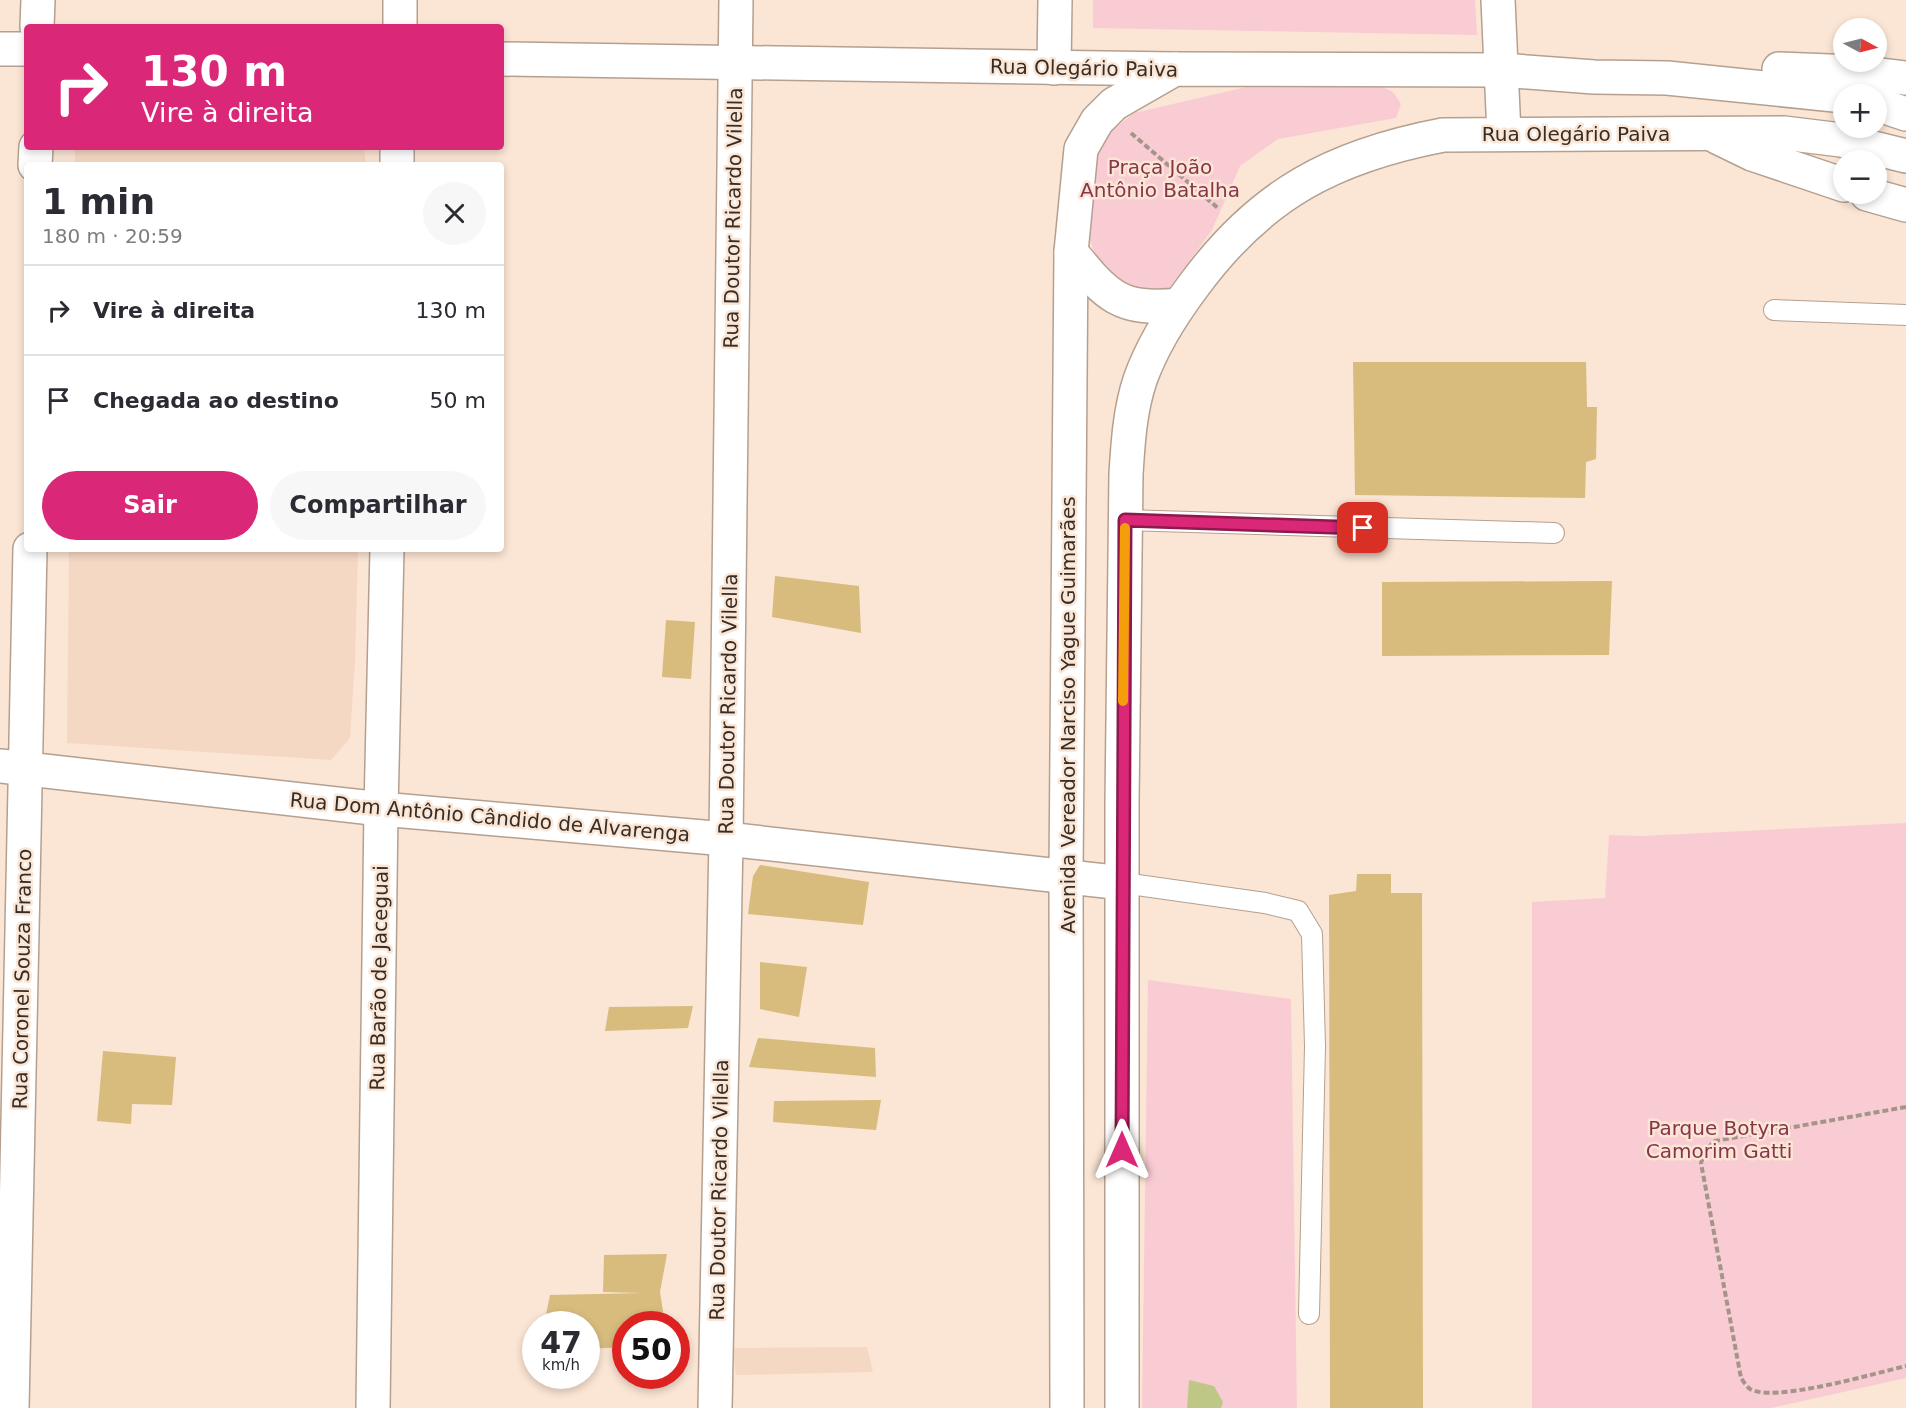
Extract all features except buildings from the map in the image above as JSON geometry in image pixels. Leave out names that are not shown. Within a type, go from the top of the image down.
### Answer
[{"type":"street","points":[[38,0],[38,24]]},
{"type":"street","points":[[400,0],[400,24]]},
{"type":"street","name":"Rua Doutor Ricardo Vilella","points":[[715,1408],[726,839],[736,0]]},
{"type":"street","points":[[1054,68],[1055,0]]},
{"type":"street","points":[[1498,0],[1504,134]]},
{"type":"street","points":[[0,49],[24,49]]},
{"type":"street","name":"Rua Olegário Paiva","points":[[504,58],[1054,68],[1500,70],[1594,77],[1667,78]]},
{"type":"street","points":[[1667,78],[1738,70],[1785,68],[1906,78]]},
{"type":"street","name":"Avenida Vereador Narciso Yague Guimarães","points":[[1067,1408],[1066,876],[1071,252],[1081,149],[1096,121],[1114,104],[1175,69]]},
{"type":"street","points":[[1667,78],[1833,95]]},
{"type":"street","points":[[1887,108],[1906,114]]},
{"type":"street","points":[[1710,134],[1752,154],[1833,181]]},
{"type":"street","name":"Rua Olegário Paiva","points":[[1179,305],[1229,240],[1278,197],[1350,158],[1393,144],[1443,135],[1806,134],[1906,156]]},
{"type":"street","points":[[1887,200],[1906,206]]},
{"type":"street","points":[[1071,252],[1107,293],[1123,303],[1143,307],[1179,305]]},
{"type":"street","points":[[1122,1408],[1125,520],[1130,429],[1140,380],[1179,305]]},
{"type":"street","name":"Rua Coronel Souza Franco","points":[[12,1408],[14,767],[30,552]]},
{"type":"street","name":"Rua Barão de Jaceguai","points":[[373,1408],[387,552]]},
{"type":"street","name":"Rua Dom Antônio Cândido de Alvarenga","points":[[14,767],[381,809],[726,839],[1123,883]]},
{"type":"lane","points":[[1774,310],[1906,315]]},
{"type":"lane","points":[[1125,520],[1554,533]]},
{"type":"lane","points":[[1123,883],[1266,903],[1299,911],[1312,934],[1315,1046],[1309,1314]]},
{"type":"path","points":[[1106,111],[1242,228]]},
{"type":"path","points":[[1906,1107],[1715,1141],[1706,1149],[1701,1163],[1741,1378],[1750,1389],[1770,1393],[1794,1391],[1906,1366]]},
{"type":"shaded area","points":[[75,150],[364,150],[366,162],[75,162]]},
{"type":"shaded area","points":[[69,552],[358,552],[350,738],[331,760],[67,743]]},
{"type":"shaded area","points":[[867,1347],[873,1372],[736,1375],[732,1348]]},
{"type":"shaded area","points":[[1189,1380],[1214,1386],[1223,1402],[1221,1408],[1187,1408]]},
{"type":"green space","points":[[1093,0],[1475,0],[1477,35],[1093,28]]},
{"type":"green space","name":"Praça João Antônio Batalha","points":[[1264,83],[1376,84],[1393,92],[1401,104],[1396,118],[1278,139],[1240,166],[1212,230],[1171,286],[1151,295],[1120,282],[1098,262],[1086,230],[1095,154],[1106,135],[1134,113]]},
{"type":"green space","name":"Parque Botyra Camorim Gatti","points":[[1906,823],[1906,1378],[1771,1408],[1532,1408],[1532,902],[1605,898],[1609,835],[1642,836]]},
{"type":"green space","points":[[1148,980],[1291,999],[1297,1408],[1142,1408]]},
{"type":"slow traffic","points":[[1123,701],[1125,528]]},
{"type":"route","points":[[1122,1150],[1125,520],[1363,528]]}]
